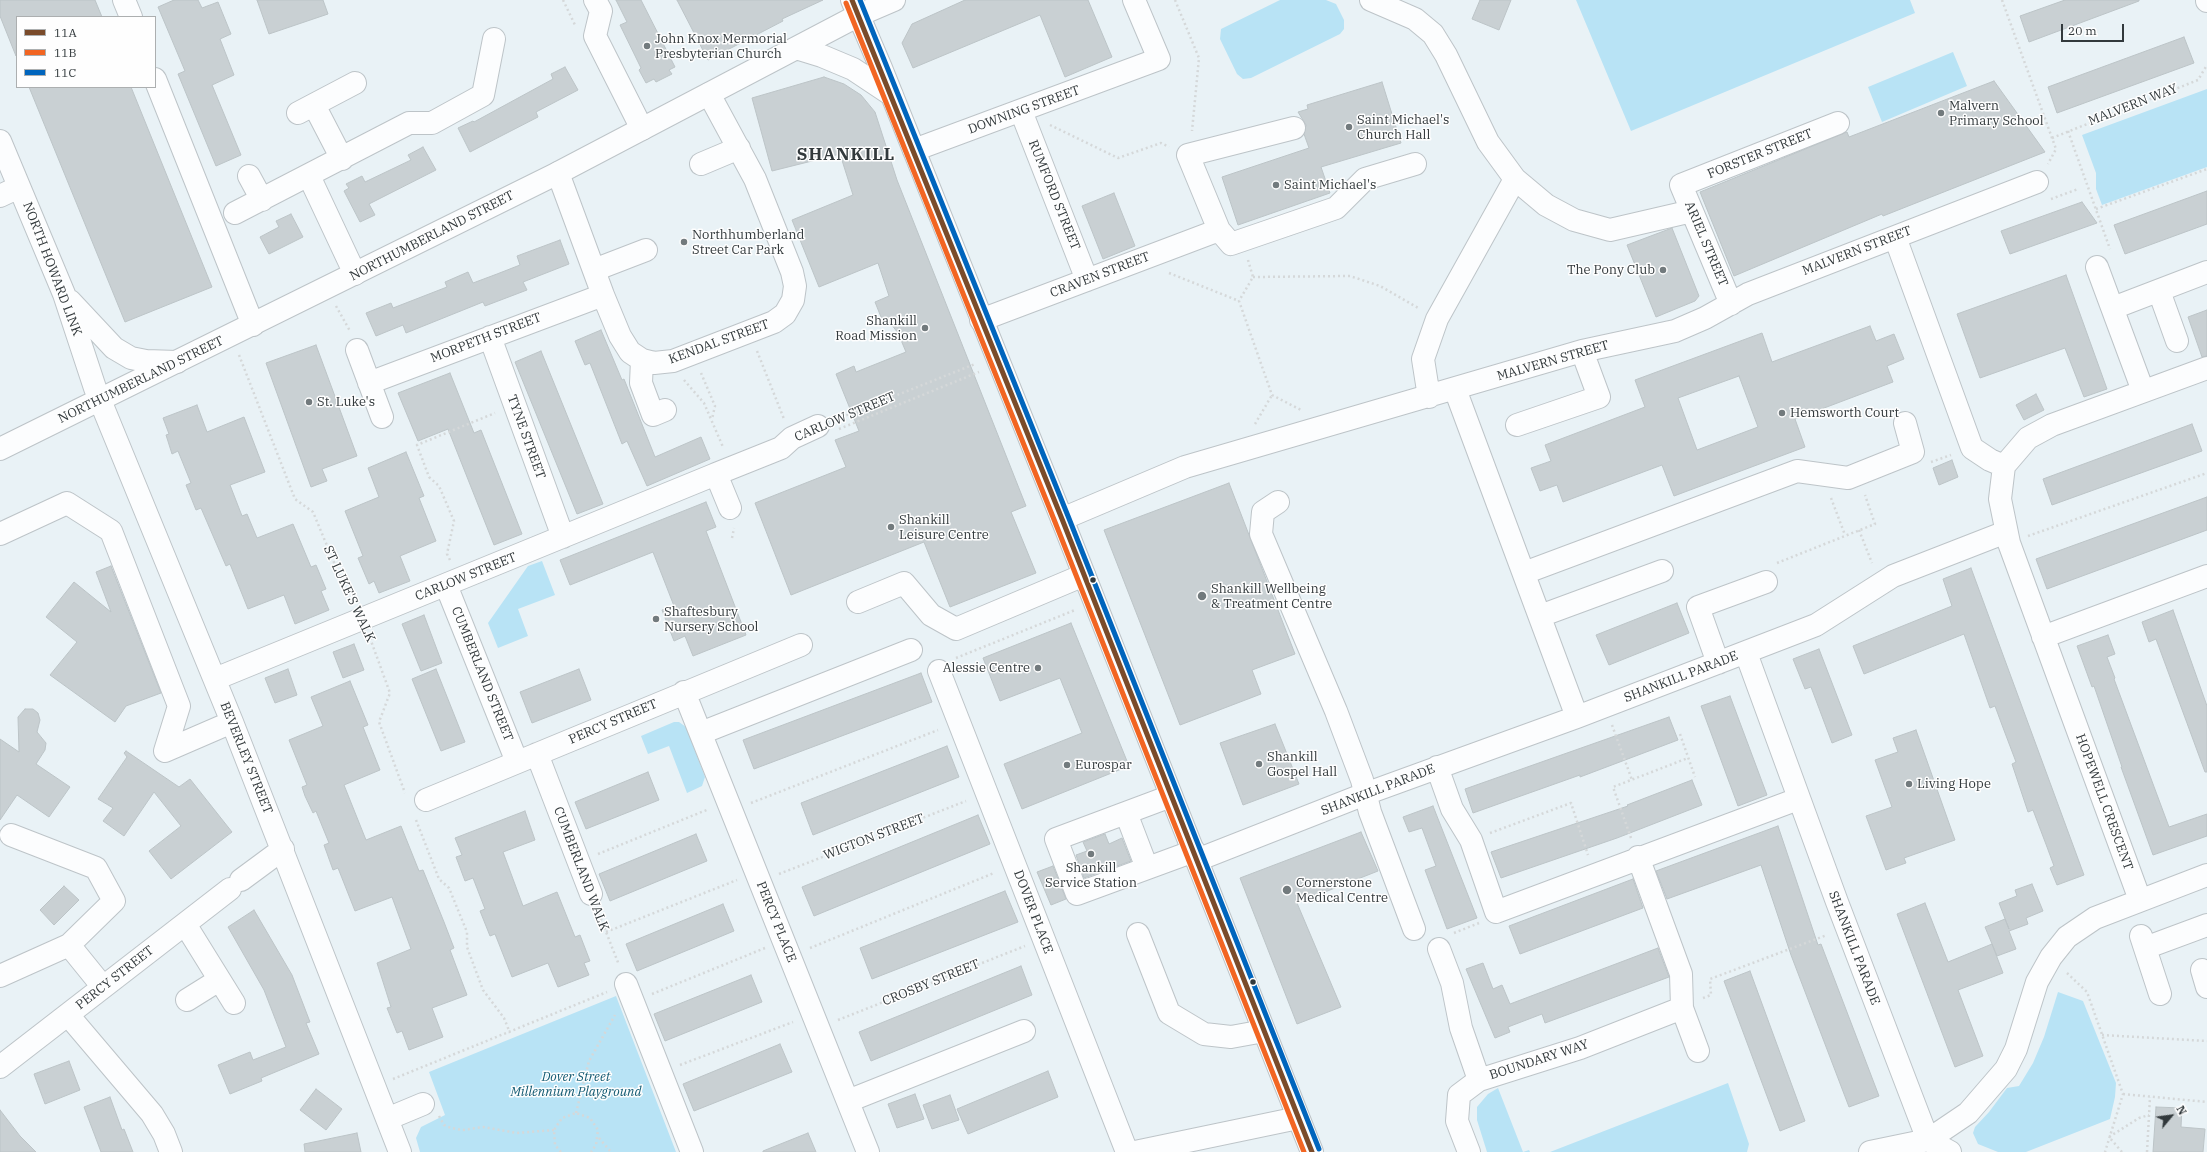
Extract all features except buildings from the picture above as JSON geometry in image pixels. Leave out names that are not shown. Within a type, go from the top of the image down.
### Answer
[{"type":"street","points":[[124,0],[131,16]]},
{"type":"street","points":[[595,0],[601,11],[596,36],[642,129]]},
{"type":"street","name":"NORTHUMBERLAND STREET","points":[[0,449],[558,173],[796,48],[856,7],[894,0]]},
{"type":"street","name":"DOWNING STREET","points":[[914,150],[1133,70],[1159,59],[1134,0]]},
{"type":"street","points":[[1372,0],[1415,19],[1433,34],[1446,55],[1482,144],[1515,179],[1546,205],[1574,220],[1610,230],[1692,211]]},
{"type":"street","points":[[856,7],[1062,519],[1312,1152]]},
{"type":"street","points":[[235,213],[410,123],[432,123],[483,95],[494,39]]},
{"type":"street","points":[[796,48],[822,56],[853,69],[892,95]]},
{"type":"street","points":[[156,82],[253,325]]},
{"type":"street","points":[[342,159],[306,109],[355,83]]},
{"type":"street","name":"KENDAL STREET","points":[[652,361],[673,361],[774,329],[793,300],[794,286],[792,272],[755,179],[709,94]]},
{"type":"street","name":"RUMFORD STREET","points":[[1021,111],[1087,280]]},
{"type":"street","name":"FORSTER STREET","points":[[1681,185],[1838,123]]},
{"type":"street","points":[[1294,128],[1192,154],[1219,230],[1231,244],[1336,208],[1365,179],[1415,164]]},
{"type":"street","name":"NORTH HOWARD LINK","points":[[0,140],[10,191],[64,294],[100,400]]},
{"type":"street","points":[[701,164],[739,148]]},
{"type":"street","points":[[558,173],[620,336],[630,352],[652,361],[641,383],[653,415],[665,410]]},
{"type":"street","points":[[249,176],[262,200]]},
{"type":"street","points":[[309,176],[355,274]]},
{"type":"street","points":[[1429,397],[1424,359],[1437,319],[1464,275],[1515,179]]},
{"type":"street","name":"MALVERN STREET","points":[[1062,519],[1185,467],[1429,397],[1582,351],[1675,331],[1706,318],[1748,294],[2037,182]]},
{"type":"street","name":"ARIEL STREET","points":[[1681,185],[1730,304]]},
{"type":"street","name":"CRAVEN STREET","points":[[981,320],[1219,230]]},
{"type":"street","points":[[1894,237],[1972,448],[1990,460],[2004,466],[2028,438],[2046,428],[2207,368]]},
{"type":"street","points":[[594,270],[646,250]]},
{"type":"street","points":[[2098,267],[2143,391]]},
{"type":"street","points":[[2113,308],[2207,272]]},
{"type":"street","points":[[2159,291],[2177,341]]},
{"type":"street","points":[[64,294],[114,348],[131,358],[146,361],[177,362]]},
{"type":"street","name":"MORPETH STREET","points":[[369,383],[604,295]]},
{"type":"street","name":"TYNE STREET","points":[[490,337],[563,537]]},
{"type":"street","points":[[358,350],[382,417]]},
{"type":"street","points":[[1517,425],[1599,397],[1582,351]]},
{"type":"street","points":[[1456,389],[1577,717]]},
{"type":"street","name":"BEVERLEY STREET","points":[[100,400],[283,849],[400,1152]]},
{"type":"street","points":[[1524,573],[1797,471],[1848,478],[1914,452],[1905,423]]},
{"type":"street","name":"CARLOW STREET","points":[[215,679],[452,583],[786,443],[794,446],[820,430]]},
{"type":"street","name":"HOPEWELL CRESCENT","points":[[2004,466],[2000,499],[2008,537],[2043,637],[2140,900]]},
{"type":"street","points":[[724,470],[730,508]]},
{"type":"street","points":[[1278,502],[1263,512],[1261,534],[1336,711],[1362,780],[1370,812],[1414,929]]},
{"type":"street","points":[[0,534],[67,503],[111,532],[178,706],[165,751],[232,722]]},
{"type":"street","points":[[1746,653],[1816,625],[1879,583],[1946,554],[2008,537]]},
{"type":"street","points":[[1540,616],[1662,571]]},
{"type":"street","points":[[858,602],[904,583],[931,615],[956,629],[1084,575]]},
{"type":"street","points":[[1718,663],[1698,608],[1766,582]]},
{"type":"street","points":[[2043,637],[2205,582]]},
{"type":"street","name":"CUMBERLAND STREET","points":[[452,583],[527,758]]},
{"type":"street","name":"PERCY STREET","points":[[416,804],[684,692],[802,645]]},
{"type":"street","points":[[701,733],[910,650]]},
{"type":"street","name":"SHANKILL PARADE","points":[[1126,813],[1056,839],[1077,894],[1147,868],[1195,855],[1365,794],[1577,717],[1746,653],[1846,928],[1928,1140]]},
{"type":"street","name":"DOVER PLACE","points":[[940,672],[1127,1152]]},
{"type":"street","name":"PERCY PLACE","points":[[684,692],[868,1152]]},
{"type":"street","name":"CUMBERLAND WALK","points":[[527,758],[578,862],[591,894]]},
{"type":"street","points":[[1437,767],[1452,809],[1471,840],[1496,912],[1594,874],[1702,836],[1798,799]]},
{"type":"street","points":[[1147,868],[1126,813],[1172,796]]},
{"type":"street","points":[[0,976],[69,946],[114,901],[96,868],[11,835]]},
{"type":"street","name":"PERCY STREET","points":[[0,1067],[283,849]]},
{"type":"street","points":[[1638,858],[1680,974],[1682,1008],[1698,1051]]},
{"type":"street","points":[[1870,1152],[1928,1140],[1968,1113],[2006,1069],[2016,1049],[2037,982],[2051,957],[2066,937],[2095,918],[2207,875]]},
{"type":"street","points":[[185,924],[234,1003]]},
{"type":"street","points":[[2160,994],[2143,942],[2207,925]]},
{"type":"street","points":[[1138,934],[1169,1013],[1204,1034],[1231,1038],[1264,1030]]},
{"type":"street","points":[[69,946],[103,987]]},
{"type":"street","name":"BOUNDARY WAY","points":[[1439,949],[1452,983],[1461,1028],[1480,1080],[1580,1048],[1682,1008]]},
{"type":"street","points":[[187,1000],[219,980]]},
{"type":"street","points":[[630,993],[692,1152]]},
{"type":"street","points":[[68,1014],[152,1114],[164,1134],[171,1152]]},
{"type":"street","points":[[848,1101],[1024,1031]]},
{"type":"street","points":[[1469,1152],[1457,1121],[1459,1095],[1480,1080]]},
{"type":"street","points":[[387,1119],[423,1104]]},
{"type":"street","points":[[1135,1152],[1183,1147],[1298,1118]]},
{"type":"street","points":[[1928,1140],[1950,1152]]},
{"type":"path","points":[[1021,111],[1118,158],[1160,143],[1192,154],[1192,128],[1199,58],[1175,0]]},
{"type":"path","points":[[2002,0],[2056,149],[2037,182]]},
{"type":"path","name":"MALVERN WAY","points":[[2052,138],[2068,130],[2198,80],[2207,65]]},
{"type":"path","points":[[2068,130],[2110,250],[2098,267]]},
{"type":"path","points":[[2096,209],[2207,169]]},
{"type":"path","points":[[1239,301],[1253,277],[1242,241]]},
{"type":"path","points":[[1152,255],[1160,269],[1239,301],[1272,395],[1306,413],[1324,427]]},
{"type":"path","points":[[1253,277],[1350,276],[1380,286],[1437,319]]},
{"type":"path","points":[[329,287],[339,314],[348,324],[358,350]]},
{"type":"path","name":"ST LUKE'S WALK","points":[[232,335],[295,498],[313,512],[350,603],[363,619],[390,692],[379,722],[416,804],[439,879],[449,888],[467,932],[467,947],[483,990],[504,1018],[510,1032]]},
{"type":"path","points":[[750,352],[757,350],[786,443]]},
{"type":"path","points":[[652,361],[687,382],[704,403],[712,420],[724,470]]},
{"type":"path","name":"CARLOW STREET","points":[[820,430],[975,364]]},
{"type":"path","points":[[708,369],[701,372],[715,406],[712,420]]},
{"type":"path","points":[[820,430],[844,427],[979,372]]},
{"type":"path","points":[[452,583],[447,554],[454,522],[439,486],[429,477],[417,445],[514,405]]},
{"type":"path","points":[[2008,537],[2207,473]]},
{"type":"path","points":[[1766,582],[1777,562],[1875,524],[1865,494]]},
{"type":"path","points":[[1859,530],[1879,583]]},
{"type":"path","points":[[940,672],[958,656],[1095,603]]},
{"type":"path","points":[[1606,706],[1632,780]]},
{"type":"path","points":[[578,862],[959,722]]},
{"type":"path","points":[[1680,734],[1695,777]]},
{"type":"path","points":[[1638,858],[1613,787],[1688,758]]},
{"type":"path","name":"WIGTON STREET","points":[[606,932],[987,793]]},
{"type":"path","points":[[1471,840],[1571,803],[1594,874]]},
{"type":"path","points":[[375,1087],[510,1032],[630,993],[787,948],[1015,865]]},
{"type":"path","name":"CUMBERLAND WALK","points":[[591,894],[630,993]]},
{"type":"path","points":[[1439,949],[1450,934],[1483,922],[1496,912]]},
{"type":"path","points":[[1682,1008],[1711,995],[1710,979],[1846,928]]},
{"type":"path","name":"CROSBY STREET","points":[[661,1072],[816,1021],[1044,939]]},
{"type":"path","points":[[2051,957],[2087,992],[2123,1094],[2104,1152]]},
{"type":"path","points":[[576,1113],[589,1061],[615,1015],[630,993]]},
{"type":"path","points":[[2102,1035],[2207,1041]]},
{"type":"path","points":[[2123,1094],[2207,1102]]},
{"type":"path","points":[[2146,1152],[2150,1096]]},
{"type":"path","points":[[423,1104],[432,1101],[444,1125],[451,1128],[463,1130],[483,1127],[517,1133],[554,1130]]},
{"type":"path","points":[[561,1152],[555,1145],[554,1130],[562,1118],[576,1113],[583,1114],[595,1124],[598,1138],[611,1152]]},
{"type":"path","points":[[2109,1137],[2139,1118],[2149,1114]]},
{"type":"path","points":[[2109,1137],[2122,1152]]},
{"type":"path","points":[[591,1152],[598,1138]]},
{"type":"green space","points":[[1280,0],[1326,0],[1336,4],[1344,20],[1344,29],[1340,34],[1251,78],[1243,79],[1237,74],[1220,39],[1221,29]]},
{"type":"green space","points":[[1576,0],[1910,0],[1915,13],[1631,131]]},
{"type":"green space","points":[[1953,52],[1967,86],[1882,122],[1868,87]]},
{"type":"green space","points":[[2207,89],[2207,167],[2102,205],[2096,189],[2096,173],[2082,135]]},
{"type":"green space","points":[[542,561],[555,595],[518,609],[528,636],[498,648],[488,623],[528,566]]},
{"type":"green space","points":[[674,722],[679,722],[686,727],[705,777],[702,786],[687,793],[669,746],[648,754],[641,736]]},
{"type":"green space","points":[[2058,992],[2083,1001],[2116,1083],[2115,1097],[2110,1119],[2026,1152],[1998,1152],[1978,1144],[1973,1133],[1975,1127],[1989,1112],[2007,1088],[2019,1086],[2033,1063],[2044,1037]]},
{"type":"green space","name":"Dover Street Millennium Playground","points":[[616,996],[676,1152],[420,1152],[416,1138],[421,1127],[445,1115],[429,1072]]},
{"type":"green space","points":[[1728,1083],[1749,1144],[1747,1152],[1550,1152]]},
{"type":"green space","points":[[1498,1088],[1523,1152],[1487,1152],[1477,1120],[1477,1107],[1488,1094]]},
{"type":"transit line","name":"11A","points":[[852,0],[1062,519],[1312,1152]]},
{"type":"transit line","name":"11C","points":[[860,0],[1068,516],[1319,1149]]},
{"type":"transit line","name":"11B","points":[[846,3],[1055,522],[1304,1152]]},
{"type":"place","name":"John Knox Mermorial Presbyterian Church","points":[[647,46]]},
{"type":"place","name":"Malvern Primary School","points":[[1941,113]]},
{"type":"place","name":"Saint Michael's Church Hall","points":[[1349,127]]},
{"type":"place","name":"Saint Michael's","points":[[1276,185]]},
{"type":"place","name":"Northhumberland Street Car Park","points":[[684,242]]},
{"type":"place","name":"The Pony Club","points":[[1663,270]]},
{"type":"place","name":"Shankill Road Mission","points":[[925,328]]},
{"type":"place","name":"St. Luke's","points":[[309,402]]},
{"type":"place","name":"Hemsworth Court","points":[[1782,413]]},
{"type":"place","name":"Shankill Leisure Centre","points":[[891,527]]},
{"type":"place","name":"Shankill Wellbeing & Treatment Centre","points":[[1202,596]]},
{"type":"place","name":"Shaftesbury Nursery School","points":[[656,619]]},
{"type":"place","name":"Alessie Centre","points":[[1038,668]]},
{"type":"place","name":"Shankill Gospel Hall","points":[[1259,764]]},
{"type":"place","name":"Eurospar","points":[[1067,765]]},
{"type":"place","name":"Living Hope","points":[[1909,784]]},
{"type":"place","name":"Shankill Service Station","points":[[1091,854]]},
{"type":"place","name":"Cornerstone Medical Centre","points":[[1287,890]]},
{"type":"district","name":"SHANKILL","points":[[846,155]]}]
